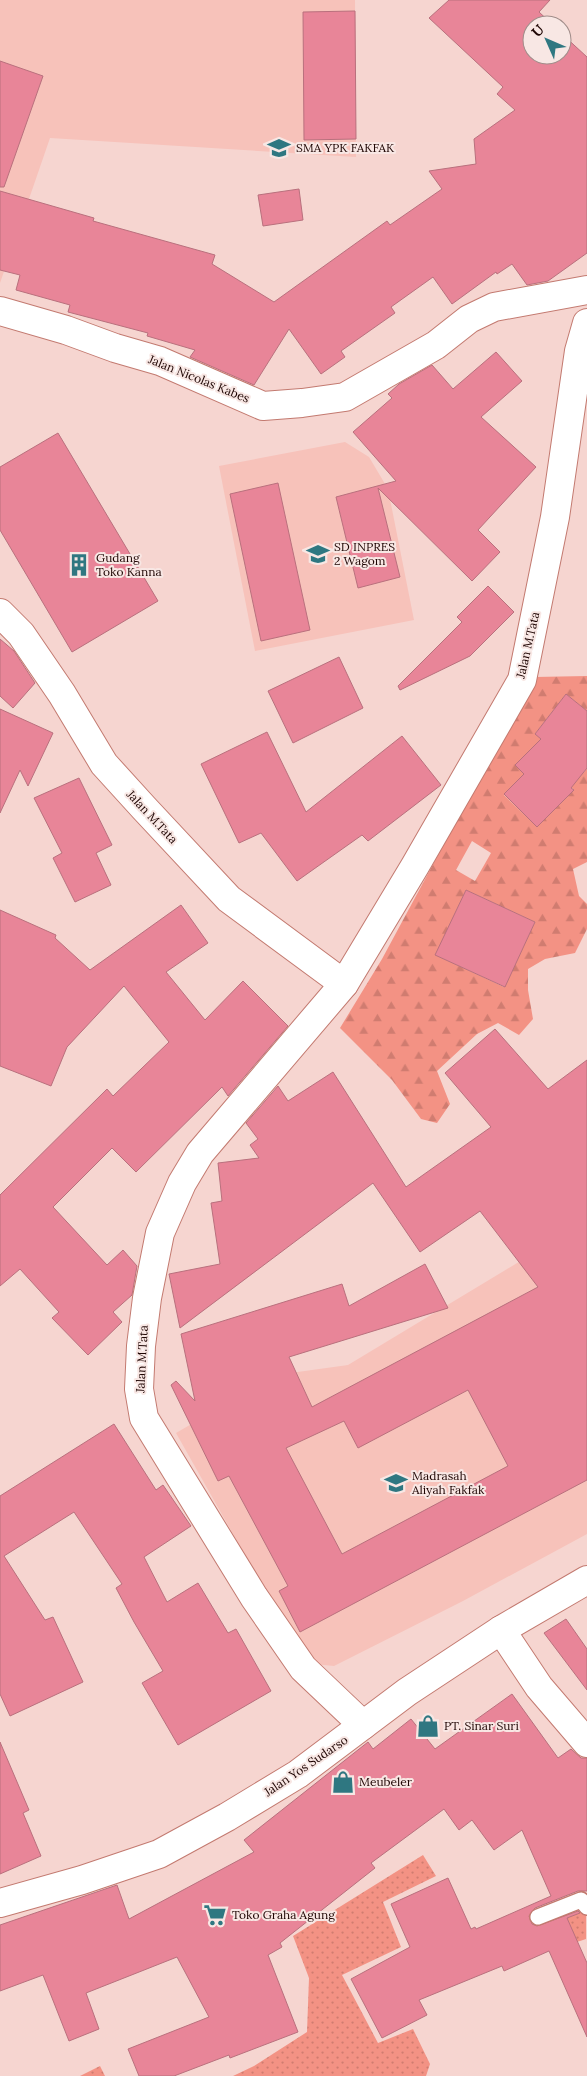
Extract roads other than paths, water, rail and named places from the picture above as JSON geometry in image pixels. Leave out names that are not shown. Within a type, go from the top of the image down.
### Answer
[{"type":"street","name":"Jalan Nicolas Kabes","points":[[0,311],[66,330],[115,348],[160,361],[263,406],[345,397],[436,345],[469,319],[494,307],[587,290]]},
{"type":"street","name":"Jalan M.Tata","points":[[363,1725],[303,1668],[254,1597],[144,1418],[139,1389],[146,1298],[160,1233],[182,1183],[200,1153],[344,984],[415,866],[522,680],[555,517],[578,351],[587,324]]},
{"type":"street","name":"Jalan M.Tata","points":[[0,613],[21,634],[62,694],[104,764],[144,808],[229,899],[344,984]]},
{"type":"street","name":"Jalan Yos Sudarso","points":[[0,1903],[82,1880],[159,1854],[227,1817],[298,1774],[407,1692],[500,1630],[587,1580]]},
{"type":"street","points":[[500,1630],[539,1688],[587,1743]]},
{"type":"lane","points":[[538,1917],[581,1900],[587,1907]]},
{"type":"place","name":"SMA YPK FAKFAK","points":[[279,148]]},
{"type":"place","name":"SD INPRES 2 Wagom","points":[[318,554]]},
{"type":"place","name":"Gudang Toko Kanna","points":[[79,565]]},
{"type":"place","name":"Madrasah Aliyah Fakfak","points":[[396,1483]]},
{"type":"place","name":"PT. Sinar Suri","points":[[428,1726]]},
{"type":"place","name":"Meubeler","points":[[343,1782]]},
{"type":"place","name":"Toko Graha Agung","points":[[215,1915]]}]
